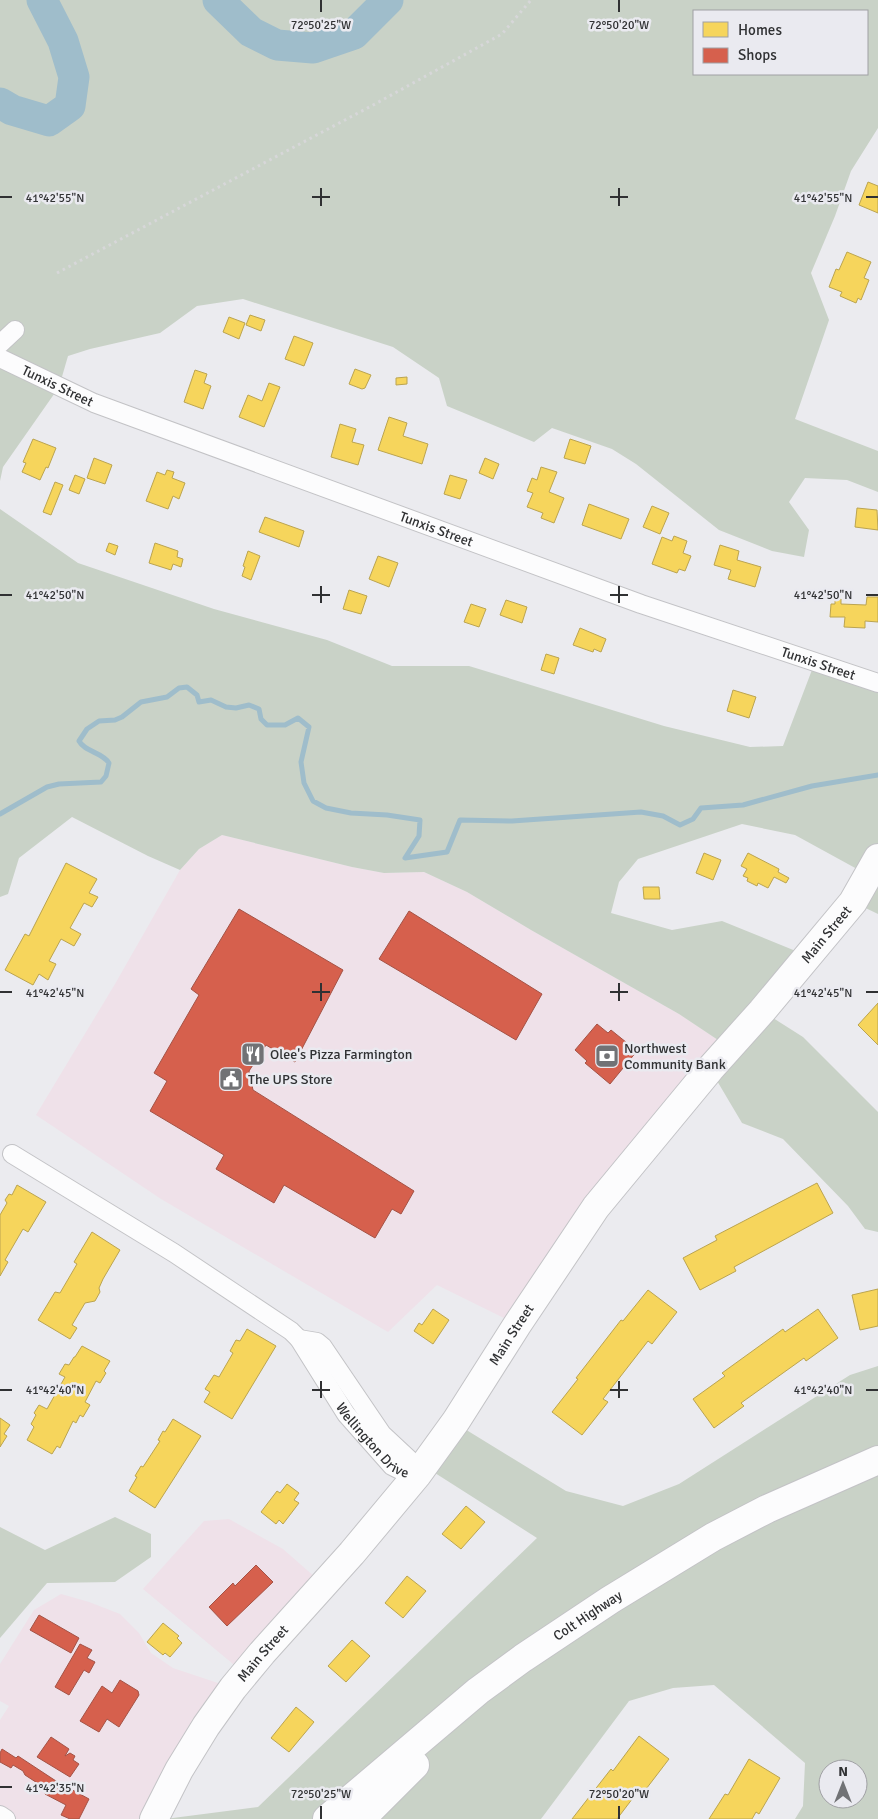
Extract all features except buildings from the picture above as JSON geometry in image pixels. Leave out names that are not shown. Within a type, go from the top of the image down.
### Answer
[{"type":"highway","name":"Main Street","points":[[154,1819],[179,1770],[206,1726],[233,1688],[418,1475],[456,1421],[517,1325],[596,1207],[710,1069],[762,1011],[853,902],[878,858]]},
{"type":"highway","name":"Colt Highway","points":[[327,1819],[478,1691],[522,1658],[610,1600],[713,1537],[806,1491],[878,1460]]},
{"type":"highway","points":[[361,1819],[459,1725],[610,1600]]},
{"type":"street","points":[[0,344],[15,330]]},
{"type":"street","name":"Tunxis Street","points":[[0,358],[94,404],[641,604],[878,683]]},
{"type":"street","name":"Wellington Drive","points":[[12,1154],[174,1253],[291,1331],[299,1339],[346,1414],[392,1466],[404,1472],[418,1475]]},
{"type":"street","points":[[0,1816],[6,1819]]},
{"type":"path","points":[[57,273],[375,104],[502,34],[531,0]]},
{"type":"shaded area","points":[[0,0],[878,0],[878,128],[851,171],[835,216],[811,273],[829,320],[795,419],[878,451],[878,492],[847,480],[805,478],[789,502],[809,530],[804,557],[772,551],[719,530],[636,464],[612,449],[552,428],[534,442],[447,406],[439,378],[393,347],[243,299],[197,306],[160,333],[68,356],[59,387],[3,467],[0,481]]},
{"type":"shaded area","points":[[0,509],[78,563],[214,609],[327,640],[392,666],[469,666],[664,726],[750,747],[783,746],[815,662],[878,683],[878,914],[853,902],[868,875],[795,835],[742,824],[638,859],[619,882],[611,913],[672,930],[722,921],[808,956],[762,1011],[803,1037],[878,1112],[878,1232],[865,1229],[848,1206],[783,1139],[742,1123],[710,1069],[718,1040],[679,1014],[467,892],[424,872],[384,873],[222,835],[199,849],[180,870],[148,856],[72,817],[19,858],[8,894],[0,897]]},
{"type":"shaded area","points":[[222,835],[384,873],[424,872],[467,892],[679,1014],[718,1040],[612,1167],[562,1231],[508,1320],[437,1285],[388,1332],[161,1199],[36,1115],[115,984],[180,870],[199,849]]},
{"type":"shaded area","points":[[878,1366],[878,1819],[795,1819],[803,1806],[805,1763],[714,1685],[673,1688],[629,1701],[541,1819],[165,1819],[258,1807],[537,1538],[424,1466],[455,1423],[566,1491],[623,1506],[679,1484],[850,1375]]},
{"type":"shaded area","points":[[115,1517],[151,1534],[151,1557],[115,1582],[47,1583],[0,1638],[0,1527],[45,1550]]},
{"type":"shaded area","points":[[229,1519],[283,1549],[324,1585],[245,1674],[143,1589],[204,1521]]},
{"type":"shaded area","points":[[61,1594],[120,1614],[139,1633],[151,1653],[173,1668],[233,1688],[154,1819],[0,1819],[0,1720],[9,1706],[0,1701],[0,1664],[34,1610]]},
{"type":"waterway","points":[[0,103],[12,110],[49,121],[70,106],[74,77],[63,41],[42,0]]},
{"type":"waterway","points":[[218,0],[251,32],[277,45],[313,48],[354,34],[388,0]]},
{"type":"waterway","points":[[0,814],[47,787],[59,784],[101,782],[106,776],[109,763],[102,756],[85,748],[79,741],[87,729],[99,721],[115,720],[122,717],[141,702],[167,697],[179,688],[187,687],[197,695],[199,702],[211,700],[226,707],[236,708],[249,705],[259,709],[261,719],[267,725],[285,725],[298,718],[309,727],[301,762],[304,783],[313,801],[326,808],[351,813],[387,815],[420,820],[419,836],[405,858],[447,852],[460,820],[512,821],[641,812],[663,816],[680,825],[693,819],[701,808],[743,805],[812,786],[878,775]]},
{"type":"place","name":"Olee's Pizza Farmington","points":[[253,1054]]},
{"type":"place","name":"Northwest Community Bank","points":[[607,1056]]},
{"type":"place","name":"The UPS Store","points":[[231,1079]]}]
